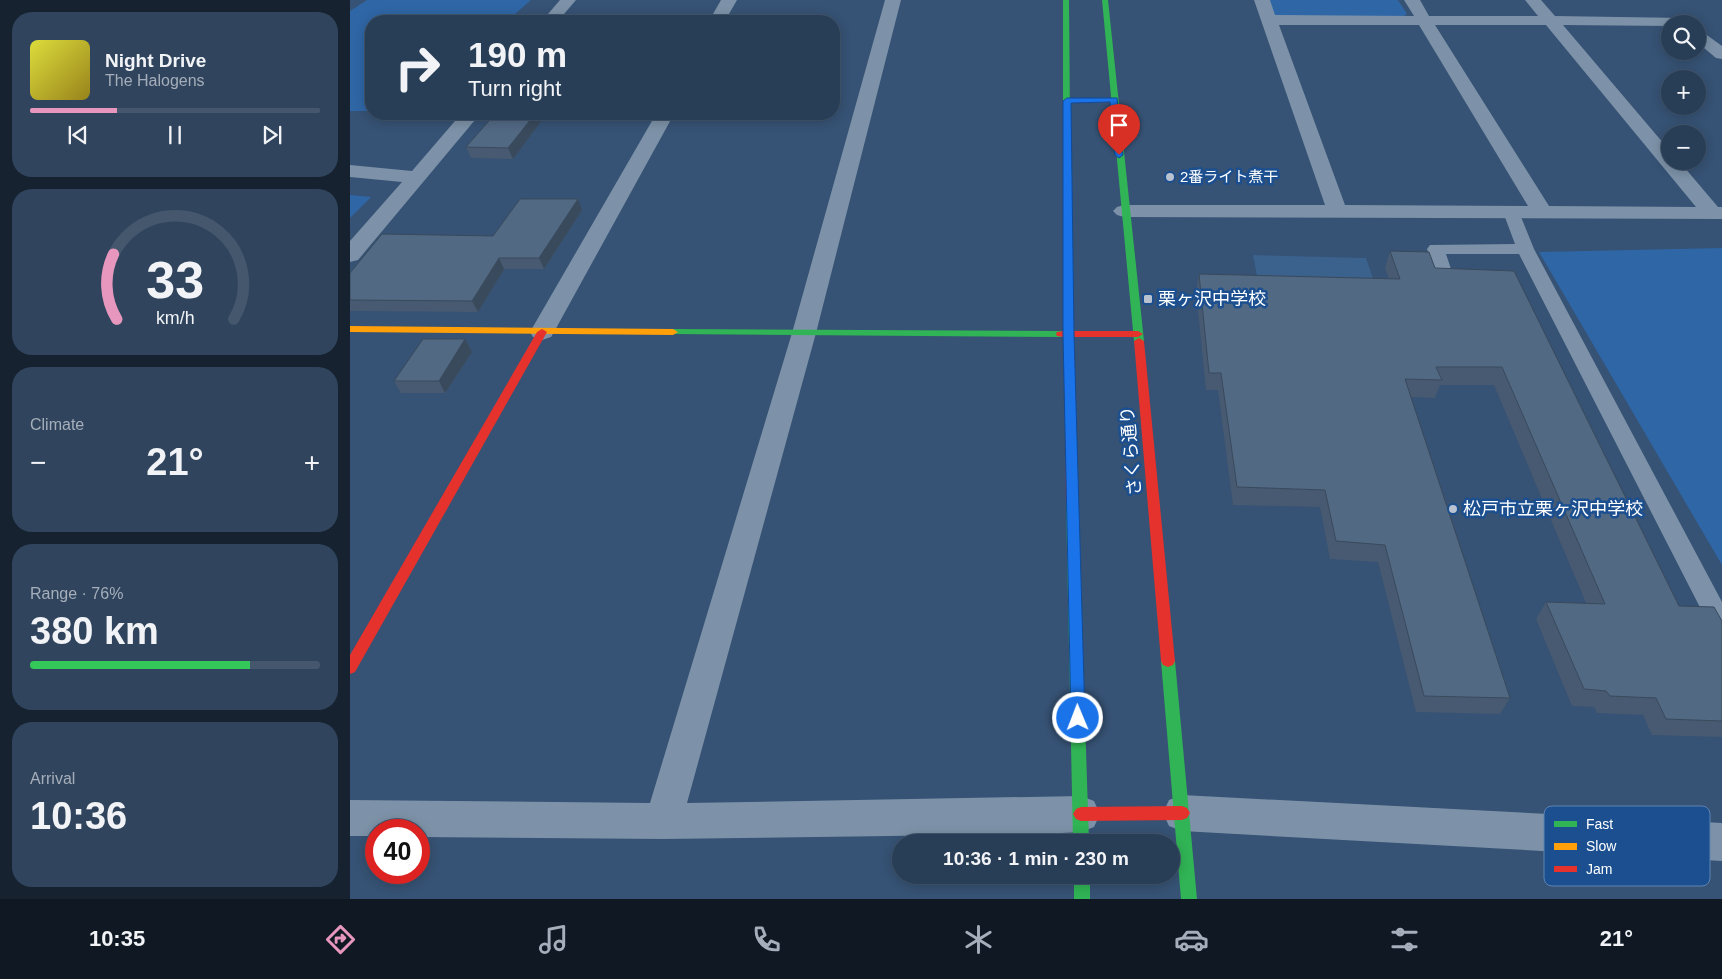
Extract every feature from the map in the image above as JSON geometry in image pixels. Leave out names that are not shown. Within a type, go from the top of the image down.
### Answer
[{"type":"street","points":[[555,15],[568,0]]},
{"type":"street","points":[[720,15],[729,0]]},
{"type":"street","points":[[663,821],[804,333],[893,0]]},
{"type":"street","points":[[1066,0],[1068,334],[1081,828]]},
{"type":"street","name":"さくら通り","points":[[1105,0],[1124,211],[1138,334],[1189,899]]},
{"type":"street","points":[[1262,0],[1337,211]]},
{"type":"street","points":[[1412,0],[1542,212]]},
{"type":"street","points":[[1533,0],[1717,213]]},
{"type":"street","points":[[1648,4],[1668,15]]},
{"type":"street","points":[[1270,20],[1661,22]]},
{"type":"street","points":[[1706,42],[1722,54]]},
{"type":"street","points":[[1067,101],[1114,100]]},
{"type":"street","points":[[350,255],[466,120]]},
{"type":"street","points":[[350,668],[662,120]]},
{"type":"street","points":[[350,171],[416,177]]},
{"type":"street","points":[[1124,211],[1717,213]]},
{"type":"street","points":[[350,329],[542,332],[1138,334]]},
{"type":"street","points":[[350,818],[663,821],[1042,816],[1081,828],[1182,813],[1544,832]]},
{"type":"street","points":[[1082,884],[1082,899]]},
{"type":"lane","points":[[1511,212],[1525,249],[1718,616]]},
{"type":"lane","points":[[1442,269],[1436,249],[1525,249]]},
{"type":"shaded area","points":[[367,0],[531,0],[514,15],[365,15],[365,111],[350,111],[350,11]]},
{"type":"shaded area","points":[[1268,0],[1398,0],[1407,14],[1401,18],[1274,16]]},
{"type":"shaded area","points":[[350,195],[371,197],[350,218]]},
{"type":"shaded area","points":[[1722,248],[1722,565],[1539,252]]},
{"type":"shaded area","points":[[1253,255],[1366,258],[1375,284],[1258,281]]},
{"type":"building","points":[[490,120],[530,120],[508,148],[466,147]]},
{"type":"building","points":[[520,199],[578,199],[539,258],[499,258],[472,301],[350,300],[350,273],[382,234],[493,236]]},
{"type":"building","points":[[1390,251],[1429,252],[1435,268],[1514,271],[1679,606],[1714,607],[1722,621],[1722,721],[1666,719],[1656,698],[1610,696],[1606,691],[1584,689],[1546,602],[1605,604],[1502,367],[1436,367],[1442,380],[1405,379],[1510,698],[1424,696],[1385,545],[1336,541],[1325,490],[1237,487],[1221,373],[1209,373],[1199,274],[1400,279]]},
{"type":"building","points":[[423,339],[465,339],[439,381],[394,381]]},
{"type":"traffic: fast","points":[[1066,0],[1067,246]]},
{"type":"traffic: fast","points":[[1105,0],[1139,341]]},
{"type":"traffic: fast","points":[[673,332],[1061,334]]},
{"type":"traffic: fast","points":[[1072,504],[1081,834]]},
{"type":"traffic: fast","points":[[1168,661],[1189,899]]},
{"type":"traffic: fast","points":[[1082,884],[1082,899]]},
{"type":"traffic: slow","points":[[350,329],[673,332]]},
{"type":"traffic: jam","points":[[1067,101],[1114,100]]},
{"type":"traffic: jam","points":[[1067,246],[1072,504]]},
{"type":"traffic: jam","points":[[350,668],[542,332]]},
{"type":"traffic: jam","points":[[1061,334],[1138,334]]},
{"type":"traffic: jam","points":[[1139,341],[1168,661]]},
{"type":"traffic: jam","points":[[1081,814],[1182,813]]},
{"type":"place","name":"2番ライト煮干","points":[[1170,177]]},
{"type":"place","name":"栗ヶ沢中学校","points":[[1148,299]]},
{"type":"place","name":"松戸市立栗ヶ沢中学校","points":[[1453,509]]},
{"type":"route","points":[[1078,718],[1068,334],[1067,101],[1114,100],[1119,155]]}]
